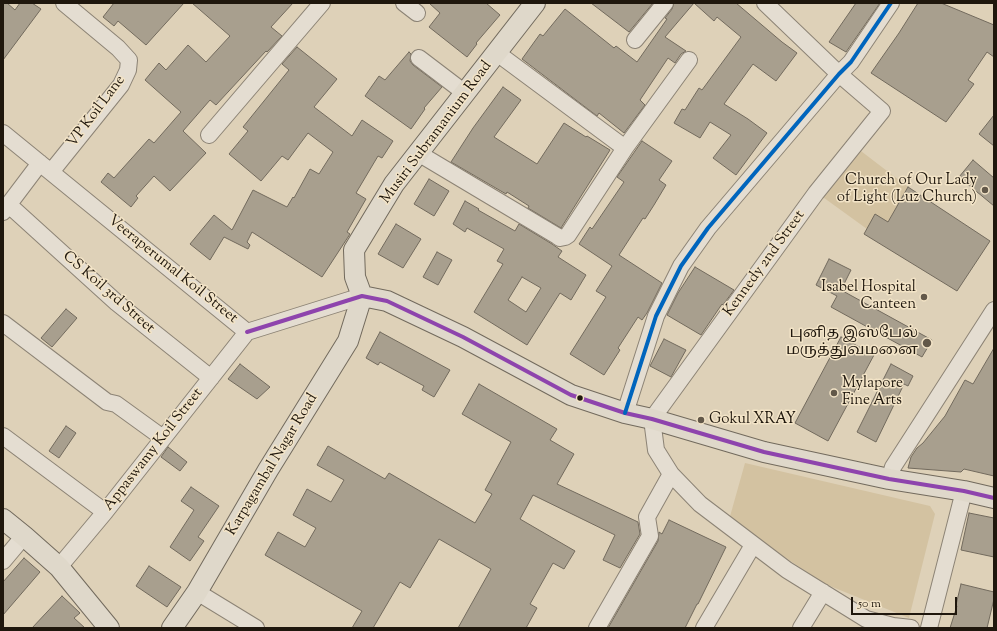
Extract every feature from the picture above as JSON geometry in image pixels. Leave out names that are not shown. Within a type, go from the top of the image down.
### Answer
[{"type":"main road","name":"Musiri Subramanium Road","points":[[362,296],[355,277],[354,250],[394,184],[535,3]]},
{"type":"main road","points":[[362,296],[387,301],[405,309],[463,337],[571,395],[625,413],[652,419],[764,452],[889,479],[964,491],[994,498]]},
{"type":"main road","name":"Karpagambal Nagar Road","points":[[172,628],[197,592],[268,470],[348,341],[362,296]]},
{"type":"main road","points":[[3,519],[59,567],[109,628]]},
{"type":"street","name":"VP Koil Lane","points":[[6,208],[46,168],[121,85],[128,70],[128,60],[118,48],[64,3]]},
{"type":"street","points":[[209,135],[322,3]]},
{"type":"street","points":[[404,3],[417,14]]},
{"type":"street","points":[[635,40],[665,3]]},
{"type":"street","points":[[765,3],[839,74]]},
{"type":"street","points":[[625,413],[656,316],[681,266],[708,228],[839,74],[851,62],[891,3]]},
{"type":"street","points":[[497,52],[625,148]]},
{"type":"street","points":[[419,58],[465,93]]},
{"type":"street","points":[[418,153],[560,238],[568,235],[625,148],[690,60]]},
{"type":"street","name":"Kennedy 2nd Street","points":[[652,419],[816,193],[882,111],[839,74]]},
{"type":"street","name":"Veeraperumal Koil Street","points":[[3,133],[247,332],[362,296]]},
{"type":"street","name":"CS Koil 3rd Street","points":[[6,208],[117,303],[211,378]]},
{"type":"street","points":[[889,479],[893,466],[994,310]]},
{"type":"street","points":[[3,322],[107,402],[116,404],[163,438]]},
{"type":"street","name":"Appaswamy Koil Street","points":[[59,567],[105,512],[247,332]]},
{"type":"street","points":[[652,419],[656,450],[671,474],[700,504],[787,570],[823,592],[863,624],[911,628]]},
{"type":"street","points":[[3,436],[105,512]]},
{"type":"street","points":[[598,628],[650,536],[647,517],[671,474]]},
{"type":"street","points":[[929,628],[964,491]]},
{"type":"street","points":[[3,561],[24,536]]},
{"type":"street","points":[[704,628],[753,545]]},
{"type":"street","points":[[197,592],[256,628]]},
{"type":"street","points":[[801,628],[823,592]]},
{"type":"shaded area","points":[[857,148],[908,187],[888,222],[867,229],[820,195]]},
{"type":"shaded area","points":[[745,463],[930,506],[935,514],[909,618],[825,584],[729,520]]},
{"type":"building","points":[[3,3],[7,3],[15,10],[20,3],[32,3],[41,9],[3,60]]},
{"type":"building","points":[[114,3],[184,3],[146,45],[118,21],[114,26],[103,17]]},
{"type":"building","points":[[192,3],[293,3],[271,27],[282,36],[216,105],[210,100],[183,131],[206,153],[170,191],[154,176],[136,196],[138,198],[131,207],[101,182],[108,173],[114,178],[149,139],[154,143],[181,112],[145,80],[159,63],[166,70],[188,45],[206,62],[230,36]]},
{"type":"building","points":[[429,3],[486,3],[500,15],[476,43],[477,44],[467,57],[429,27],[440,13]]},
{"type":"building","points":[[591,3],[653,3],[629,32]]},
{"type":"building","points":[[674,3],[694,3],[665,37],[686,51],[681,54],[675,63],[668,58],[640,100],[645,105],[624,133],[599,113],[597,116],[522,59],[540,34],[543,36],[565,9],[614,48],[616,46],[637,62],[667,19],[665,18],[672,9]]},
{"type":"building","points":[[694,3],[736,3],[797,53],[776,81],[753,64],[724,104],[767,133],[736,175],[713,158],[731,135],[710,122],[700,138],[674,123],[682,109],[685,110],[699,88],[702,90],[741,37],[717,17],[714,21]]},
{"type":"building","points":[[856,3],[880,3],[846,52],[829,42]]},
{"type":"building","points":[[918,3],[941,3],[994,25],[994,57],[987,52],[968,80],[974,84],[946,122],[871,73]]},
{"type":"building","points":[[297,47],[337,79],[314,107],[352,136],[362,120],[393,141],[382,158],[378,156],[356,193],[366,199],[347,232],[350,234],[322,277],[252,232],[247,242],[250,245],[248,249],[224,237],[210,260],[190,244],[214,215],[232,230],[253,190],[287,207],[293,197],[294,198],[310,169],[319,174],[333,152],[308,133],[288,160],[282,156],[261,181],[229,154],[248,131],[243,127],[289,70],[282,64]]},
{"type":"building","points":[[409,52],[411,54],[410,61],[413,65],[442,87],[424,108],[425,109],[411,129],[365,96],[379,76],[385,80]]},
{"type":"building","points":[[503,87],[521,100],[494,137],[537,164],[564,123],[610,150],[561,228],[528,208],[529,206],[507,192],[506,194],[451,162],[473,128]]},
{"type":"building","points":[[994,115],[994,146],[979,134]]},
{"type":"building","points":[[642,141],[672,161],[659,180],[666,185],[645,219],[643,218],[619,255],[662,283],[647,313],[642,320],[638,317],[618,348],[620,350],[604,375],[570,354],[606,297],[596,291],[612,266],[579,244],[590,227],[592,229],[624,182],[617,177]]},
{"type":"building","name":"Church of Our Lady of Light (Luz Church)","points":[[973,160],[994,178],[994,206],[959,177]]},
{"type":"building","points":[[429,179],[449,191],[434,216],[414,204]]},
{"type":"building","points":[[908,187],[990,241],[957,291],[864,234],[875,214],[888,222]]},
{"type":"building","points":[[465,201],[515,231],[519,224],[552,244],[562,251],[558,257],[586,275],[571,300],[560,293],[527,345],[474,312],[503,264],[497,261],[504,249],[467,228],[465,232],[453,224]],"holes":[[[522,277],[541,288],[526,312],[508,300]]]},
{"type":"building","points":[[396,224],[421,239],[403,268],[378,254]]},
{"type":"building","points":[[437,252],[452,260],[438,285],[423,277]]},
{"type":"building","points":[[829,259],[851,270],[841,290],[932,340],[922,357],[831,307],[837,296],[816,285]]},
{"type":"building","points":[[695,267],[734,290],[723,305],[722,304],[701,335],[667,315],[678,293]]},
{"type":"building","points":[[66,309],[77,318],[52,347],[41,338]]},
{"type":"building","points":[[380,332],[450,370],[434,397],[422,390],[424,386],[380,362],[378,365],[366,358]]},
{"type":"building","points":[[841,337],[874,355],[828,441],[795,423]]},
{"type":"building","points":[[664,339],[686,350],[671,377],[650,366]]},
{"type":"building","points":[[994,348],[994,476],[964,469],[961,472],[908,468],[911,457],[945,416],[965,380],[973,384]]},
{"type":"building","points":[[240,364],[270,387],[257,399],[228,379]]},
{"type":"building","points":[[891,364],[913,376],[908,386],[904,384],[876,442],[857,432]]},
{"type":"building","points":[[479,384],[557,429],[550,440],[574,454],[557,484],[638,522],[640,534],[620,568],[603,560],[615,535],[533,495],[520,519],[575,551],[564,569],[553,563],[530,604],[537,608],[526,628],[458,628],[491,569],[439,539],[410,588],[400,582],[373,628],[352,628],[362,611],[265,555],[278,532],[305,547],[316,528],[293,515],[307,489],[331,502],[344,480],[317,465],[328,446],[385,479],[389,473],[475,523],[492,494],[485,490],[511,442],[462,414]]},
{"type":"building","points":[[66,426],[76,433],[59,458],[49,451]]},
{"type":"building","points":[[168,447],[187,462],[180,471],[161,457]]},
{"type":"building","points":[[191,487],[219,506],[198,537],[204,541],[190,561],[170,547],[194,510],[181,501]]},
{"type":"building","points":[[969,513],[994,518],[994,557],[961,550]]},
{"type":"building","points":[[669,520],[726,547],[685,628],[608,628],[658,541],[659,532],[662,534]]},
{"type":"building","points":[[24,558],[40,572],[3,615],[3,582]]},
{"type":"building","points":[[149,566],[181,587],[167,607],[136,586]]},
{"type":"building","points":[[961,584],[994,592],[994,599],[987,628],[950,628],[957,606]]},
{"type":"building","points":[[62,596],[80,613],[74,618],[85,628],[32,628]]},
{"type":"transit line","points":[[625,413],[656,316],[681,266],[708,228],[839,74],[851,62],[891,3]]},
{"type":"transit line","points":[[247,332],[362,296],[387,301],[463,337],[571,395],[625,413],[652,419],[764,452],[889,479],[964,491],[994,498]]},
{"type":"place","name":"Church of Our Lady of Light (Luz Church)","points":[[985,190]]},
{"type":"place","name":"Isabel Hospital Canteen","points":[[924,297]]},
{"type":"place","name":"புனித இஸ்பேல் மருத்துவமனை","points":[[927,343]]},
{"type":"place","name":"Mylapore Fine Arts","points":[[834,393]]},
{"type":"place","name":"Gokul XRAY","points":[[701,420]]}]
